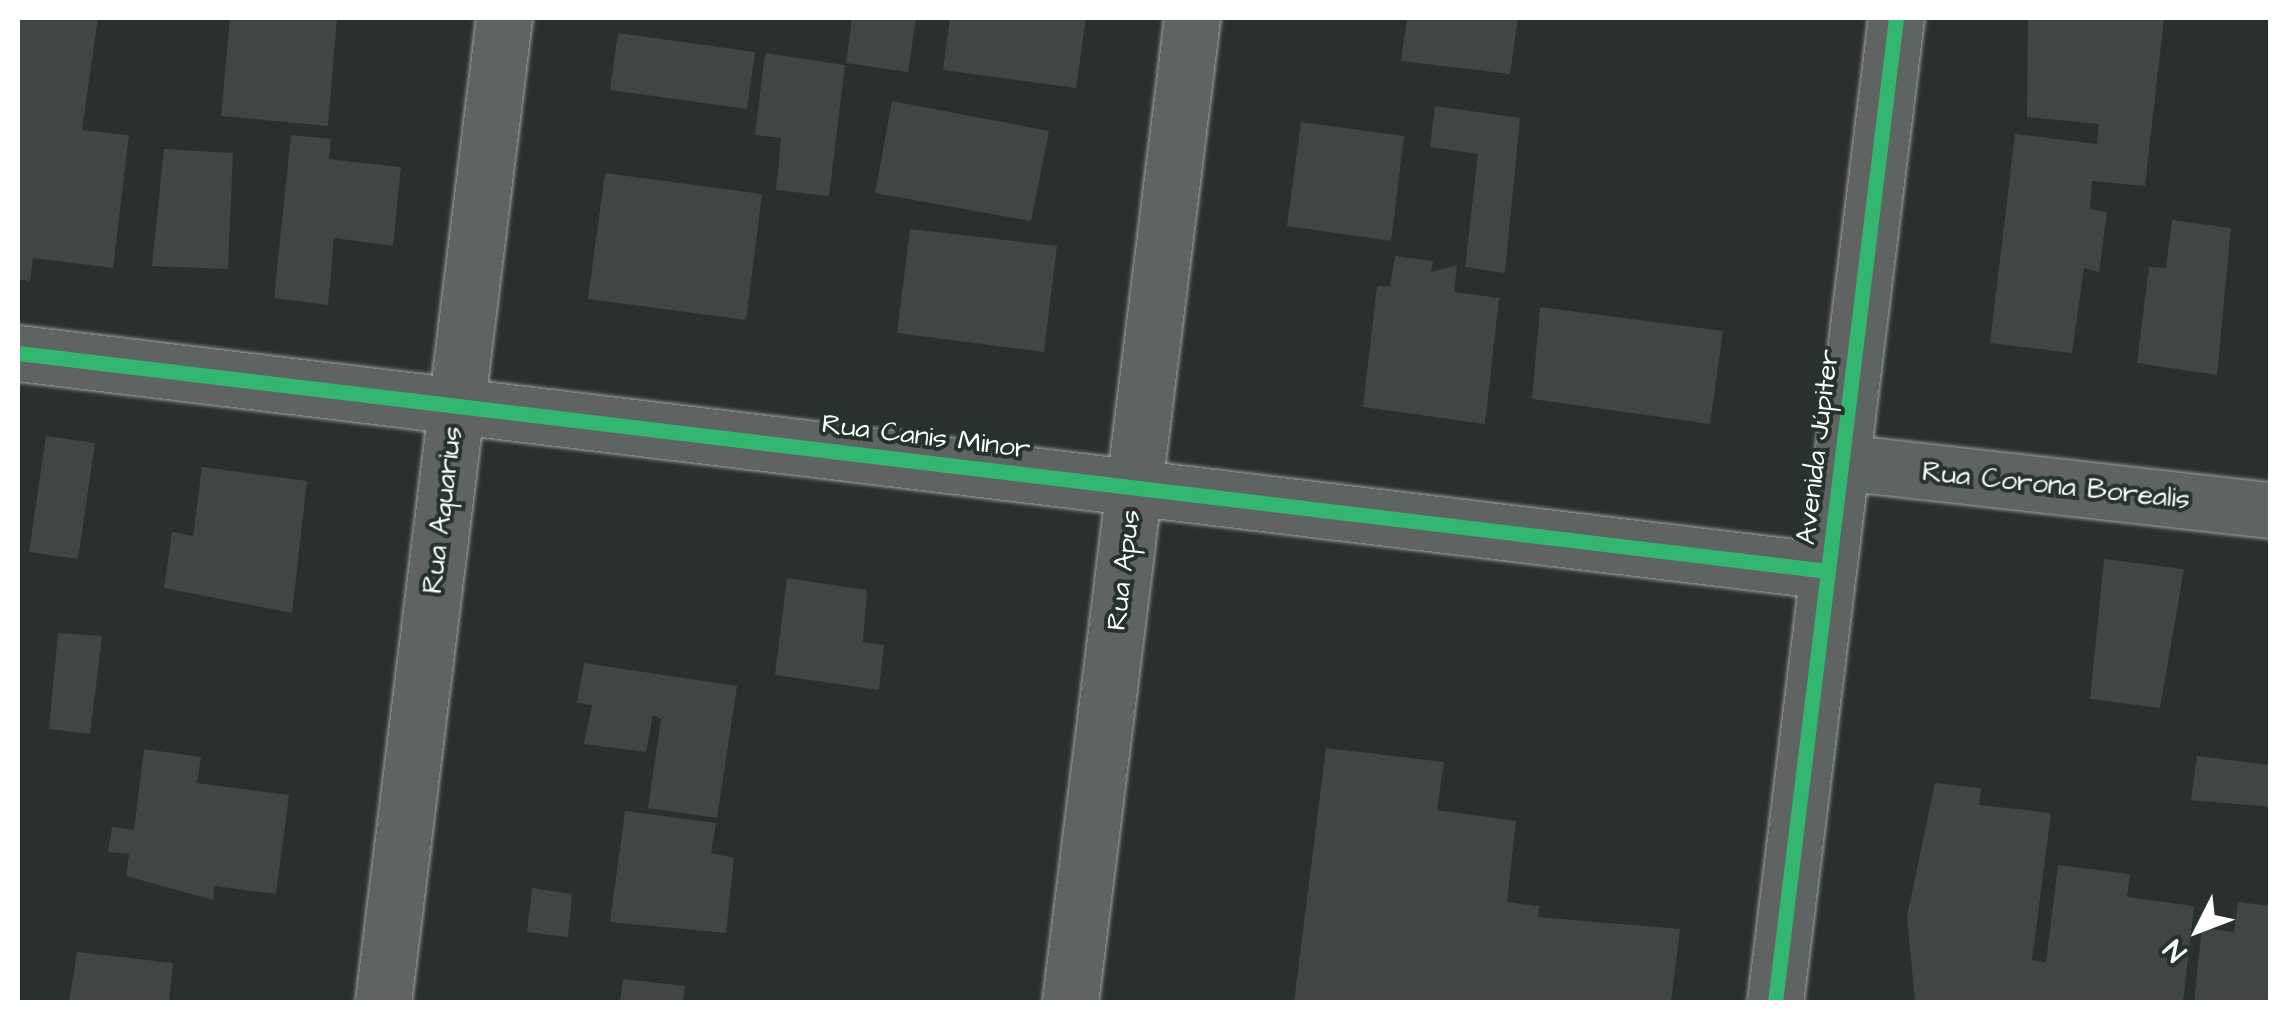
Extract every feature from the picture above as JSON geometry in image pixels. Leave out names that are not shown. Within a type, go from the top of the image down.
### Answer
[{"type":"street","name":"Rua Aquarius","points":[[383,1002],[504,18]]},
{"type":"street","name":"Rua Apus","points":[[1070,1002],[1192,18]]},
{"type":"street","name":"Avenida Júpiter","points":[[1776,1002],[1896,18]]},
{"type":"street","name":"Rua Canis Minor","points":[[18,353],[1828,571]]},
{"type":"street","name":"Rua Corona Borealis","points":[[1841,462],[2270,510]]},
{"type":"building","points":[[18,18],[98,18],[82,130],[129,135],[113,268],[33,258],[30,281],[18,279]]},
{"type":"building","points":[[230,18],[337,18],[328,126],[221,116]]},
{"type":"building","points":[[852,18],[916,18],[908,72],[846,63]]},
{"type":"building","points":[[950,18],[1086,18],[1076,88],[943,70]]},
{"type":"building","points":[[1407,18],[1518,18],[1510,74],[1401,61]]},
{"type":"building","points":[[2028,18],[2164,18],[2145,186],[2092,181],[2090,209],[2107,212],[2099,272],[2084,268],[2072,353],[1990,343],[2015,134],[2097,144],[2099,124],[2027,117]]},
{"type":"building","points":[[618,33],[755,52],[747,109],[610,90]]},
{"type":"building","points":[[765,53],[845,65],[829,196],[776,190],[781,138],[755,135]]},
{"type":"building","points":[[892,101],[1049,131],[1031,221],[875,193]]},
{"type":"building","points":[[1435,106],[1520,118],[1505,273],[1465,267],[1478,154],[1430,147]]},
{"type":"building","points":[[1301,122],[1404,136],[1391,241],[1287,226]]},
{"type":"building","points":[[291,135],[331,139],[329,159],[401,167],[393,246],[334,238],[328,305],[274,298]]},
{"type":"building","points":[[164,149],[233,153],[228,269],[152,266]]},
{"type":"building","points":[[605,173],[762,194],[746,320],[588,299]]},
{"type":"building","points":[[2172,220],[2231,228],[2217,375],[2137,363],[2149,267],[2166,268]]},
{"type":"building","points":[[910,229],[1057,246],[1044,352],[897,333]]},
{"type":"building","points":[[1395,256],[1433,261],[1431,272],[1457,265],[1454,292],[1499,298],[1485,424],[1363,407],[1377,286],[1390,286]]},
{"type":"building","points":[[1540,307],[1723,331],[1710,424],[1532,399]]},
{"type":"building","points":[[46,436],[95,443],[78,559],[29,552]]},
{"type":"building","points":[[202,467],[307,481],[292,613],[164,588],[172,532],[193,536]]},
{"type":"building","points":[[2104,559],[2184,569],[2160,708],[2090,699]]},
{"type":"building","points":[[787,578],[867,590],[863,642],[884,645],[879,690],[775,675]]},
{"type":"building","points":[[58,633],[102,636],[90,734],[49,729]]},
{"type":"building","points":[[584,663],[737,686],[717,818],[648,808],[661,719],[653,715],[646,752],[584,744],[592,705],[577,703]]},
{"type":"building","points":[[1326,748],[1444,762],[1437,810],[1516,821],[1507,902],[1539,906],[1538,917],[1680,929],[1671,1002],[1294,1002]]},
{"type":"building","points":[[144,749],[201,757],[197,783],[289,795],[276,894],[214,886],[213,900],[126,876],[129,854],[108,852],[112,827],[134,830]]},
{"type":"building","points":[[2197,756],[2270,765],[2270,807],[2191,800]]},
{"type":"building","points":[[1935,783],[1981,788],[1979,805],[2051,813],[2032,960],[2046,962],[2058,865],[2130,874],[2127,897],[2194,906],[2183,1002],[1915,1002],[1907,916]]},
{"type":"building","points":[[625,811],[716,823],[711,853],[734,858],[726,933],[610,922]]},
{"type":"building","points":[[532,888],[572,894],[568,937],[527,932]]},
{"type":"building","points":[[2238,902],[2270,906],[2270,1002],[2194,1002],[2202,928],[2234,932]]},
{"type":"building","points":[[77,952],[173,963],[169,1002],[69,1002]]},
{"type":"building","points":[[623,979],[685,986],[683,1002],[620,1002]]},
{"type":"cycle path","points":[[1775,1002],[1896,18]]},
{"type":"cycle path","points":[[18,353],[1828,571]]}]
